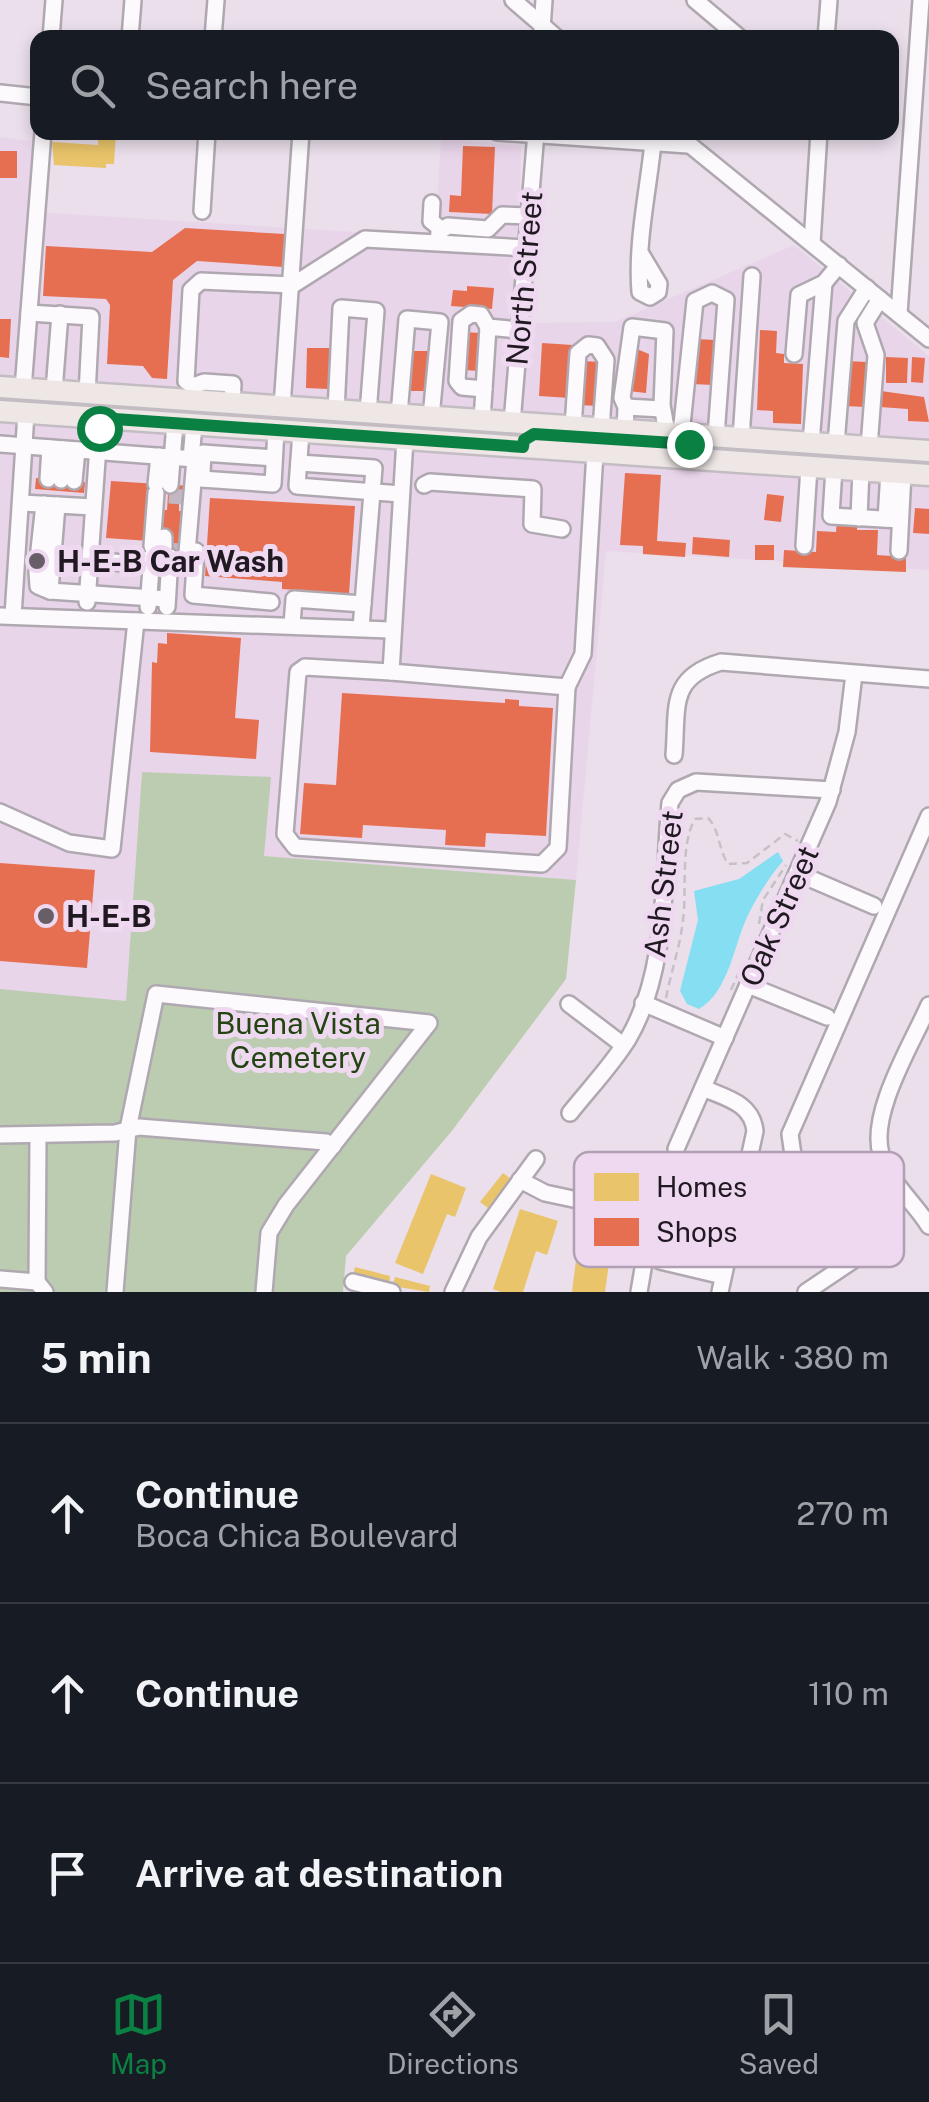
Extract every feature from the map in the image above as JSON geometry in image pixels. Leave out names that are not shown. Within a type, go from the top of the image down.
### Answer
[{"type":"main road","points":[[0,387],[86,394],[193,394],[232,404],[282,408],[929,450]]},
{"type":"main road","points":[[0,411],[929,475]]},
{"type":"main road","points":[[338,434],[354,424],[494,434],[509,429],[512,423]]},
{"type":"main road","points":[[523,447],[524,440],[534,434],[689,444],[691,434]]},
{"type":"street","points":[[52,30],[54,0]]},
{"type":"street","points":[[131,30],[133,0]]},
{"type":"street","points":[[214,30],[216,0]]},
{"type":"street","points":[[513,0],[540,30]]},
{"type":"street","points":[[541,30],[544,0]]},
{"type":"street","points":[[695,0],[731,30]]},
{"type":"street","points":[[827,30],[829,0]]},
{"type":"street","points":[[900,314],[920,0]]},
{"type":"street","points":[[0,94],[30,96]]},
{"type":"street","points":[[23,389],[42,140]]},
{"type":"street","points":[[202,211],[206,140]]},
{"type":"street","points":[[282,408],[301,140]]},
{"type":"street","name":"North Street","points":[[512,423],[535,140]]},
{"type":"street","points":[[614,140],[690,145]]},
{"type":"street","points":[[684,140],[929,339]]},
{"type":"street","points":[[812,244],[818,140]]},
{"type":"street","points":[[641,254],[653,143]]},
{"type":"street","points":[[432,203],[431,221],[440,235]]},
{"type":"street","points":[[488,237],[502,215],[529,216]]},
{"type":"street","points":[[193,394],[186,381],[192,290],[200,282],[293,284],[365,239],[488,237],[526,248]]},
{"type":"street","points":[[794,354],[799,295],[824,284],[838,265]]},
{"type":"street","points":[[740,438],[752,276]]},
{"type":"street","points":[[812,442],[824,284]]},
{"type":"street","points":[[712,293],[726,300],[718,402],[691,434],[684,401],[695,300],[712,293]]},
{"type":"street","points":[[836,444],[846,321],[874,294]]},
{"type":"street","points":[[870,446],[876,355],[864,323],[874,294]]},
{"type":"street","points":[[336,411],[341,308],[376,311],[368,413]]},
{"type":"street","points":[[29,312],[91,316],[86,394]]},
{"type":"street","points":[[54,391],[60,314]]},
{"type":"street","points":[[482,420],[484,389],[488,327],[481,315],[471,314],[461,321],[457,381],[462,387],[484,389]]},
{"type":"street","points":[[399,415],[407,320],[440,322],[432,417]]},
{"type":"street","points":[[846,321],[864,323]]},
{"type":"street","points":[[488,327],[520,330]]},
{"type":"street","points":[[624,430],[626,407],[622,398],[628,331],[632,327],[665,331],[662,409]]},
{"type":"street","points":[[573,427],[578,353],[588,345],[604,353],[600,429]]},
{"type":"street","points":[[684,401],[718,402]]},
{"type":"street","points":[[626,407],[662,409],[691,434]]},
{"type":"street","points":[[26,413],[22,503],[7,616],[390,630]]},
{"type":"street","points":[[814,415],[872,419]]},
{"type":"street","points":[[86,616],[100,418]]},
{"type":"street","points":[[166,621],[164,555],[168,493],[184,424]]},
{"type":"street","points":[[201,479],[272,484],[276,430]]},
{"type":"street","points":[[301,432],[297,486],[400,494]]},
{"type":"street","points":[[391,672],[390,630],[405,439]]},
{"type":"street","points":[[0,444],[195,458],[186,564],[164,555],[90,560]]},
{"type":"street","points":[[50,590],[63,449]]},
{"type":"street","points":[[39,550],[58,494],[63,449]]},
{"type":"street","points":[[568,687],[391,672],[306,668],[298,672],[285,834],[295,847],[542,864],[558,848],[568,687],[584,654],[595,452]]},
{"type":"street","points":[[271,602],[193,595],[203,453],[274,458]]},
{"type":"street","points":[[168,493],[175,457]]},
{"type":"street","points":[[299,462],[374,468],[361,628]]},
{"type":"street","points":[[804,546],[809,466]]},
{"type":"street","points":[[834,468],[831,516],[893,520]]},
{"type":"street","points":[[859,518],[861,470]]},
{"type":"street","points":[[896,472],[893,520],[898,551]]},
{"type":"street","points":[[424,486],[430,482],[533,489],[532,524],[562,528]]},
{"type":"street","points":[[22,503],[58,494],[93,507]]},
{"type":"street","points":[[0,812],[69,843],[112,849],[142,621],[164,555]]},
{"type":"street","points":[[37,572],[38,586],[50,590],[167,599]]},
{"type":"street","points":[[226,622],[228,598]]},
{"type":"street","points":[[292,624],[294,599],[363,604]]},
{"type":"street","points":[[674,755],[679,690],[693,670],[721,662],[929,679]]},
{"type":"street","name":"Oak Street","points":[[676,1150],[795,866],[832,790],[847,732],[854,674]]},
{"type":"street","name":"Ash Street","points":[[570,1113],[623,1045],[643,1003],[659,926],[670,803],[678,790],[696,782],[832,790]]},
{"type":"street","points":[[793,1152],[790,1134],[929,816]]},
{"type":"street","points":[[795,866],[874,906]]},
{"type":"street","points":[[748,985],[827,1017]]},
{"type":"street","points":[[115,1292],[128,1129],[156,994],[429,1023],[286,1205],[270,1233],[264,1292]]},
{"type":"street","points":[[643,1003],[726,1038]]},
{"type":"street","points":[[568,1004],[623,1045]]},
{"type":"street","points":[[880,1152],[881,1114],[929,1006]]},
{"type":"street","points":[[704,1088],[741,1104],[754,1117],[751,1152]]},
{"type":"street","points":[[0,1135],[38,1137],[128,1129],[326,1142],[333,1146]]},
{"type":"street","points":[[0,1279],[41,1287],[38,1137]]},
{"type":"street","points":[[453,1292],[478,1236],[536,1159]]},
{"type":"street","points":[[520,1180],[545,1193],[574,1199]]},
{"type":"street","points":[[904,1193],[927,1214]]},
{"type":"street","points":[[639,1292],[643,1267]]},
{"type":"street","points":[[674,1267],[721,1284]]},
{"type":"street","points":[[806,1292],[844,1267]]},
{"type":"street","points":[[353,1282],[392,1292]]},
{"type":"path","points":[[671,1004],[666,1002],[666,994],[684,916],[681,894],[688,856],[687,832],[694,819],[708,818],[716,826],[720,852],[728,864],[747,863],[786,834],[797,840],[802,852]]},
{"type":"path","points":[[760,935],[758,915],[763,900],[795,866]]},
{"type":"path","points":[[730,993],[736,975],[749,961]]},
{"type":"shaded area","points":[[0,137],[38,142],[34,212],[435,237],[441,140],[452,140],[521,146],[518,323],[615,322],[794,245],[929,356],[929,442],[0,378]]},
{"type":"shaded area","points":[[0,421],[929,485],[929,570],[606,551],[576,880],[263,856],[142,773],[126,1001],[0,989]]},
{"type":"green space","name":"Buena Vista Cemetery","points":[[142,772],[271,777],[264,856],[576,880],[566,979],[451,1132],[346,1256],[343,1292],[0,1292],[0,989],[126,1001]]},
{"type":"water","points":[[778,852],[783,861],[749,913],[718,990],[699,1009],[687,1004],[680,991],[698,920],[694,891],[739,879]]},
{"type":"building: Homes","points":[[98,140],[116,140],[114,164],[106,164],[106,168],[54,165],[52,142],[98,145]]},
{"type":"building: Homes","points":[[503,1173],[511,1179],[488,1208],[480,1202]]},
{"type":"building: Homes","points":[[431,1174],[466,1188],[455,1217],[447,1214],[423,1274],[395,1263]]},
{"type":"building: Homes","points":[[520,1209],[558,1221],[547,1255],[536,1251],[523,1292],[501,1292],[493,1289]]},
{"type":"building: Homes","points":[[355,1267],[390,1276],[389,1285],[353,1277]]},
{"type":"building: Homes","points":[[575,1267],[608,1267],[605,1292],[572,1292]]},
{"type":"building: Homes","points":[[395,1277],[430,1286],[429,1292],[392,1286]]},
{"type":"building: Shops","points":[[463,146],[495,147],[492,214],[449,212],[450,195],[461,196]]},
{"type":"building: Shops","points":[[0,151],[17,151],[17,178],[0,178]]},
{"type":"building: Shops","points":[[185,228],[285,234],[283,267],[197,261],[173,280],[167,379],[152,378],[143,366],[107,364],[110,305],[106,299],[43,296],[46,246],[152,252]]},
{"type":"building: Shops","points":[[467,286],[494,288],[492,309],[451,306],[453,290],[467,291]]},
{"type":"building: Shops","points":[[0,319],[11,319],[9,358],[0,357]]},
{"type":"building: Shops","points":[[760,330],[777,331],[776,353],[784,354],[784,363],[803,364],[801,424],[773,423],[773,411],[757,410]]},
{"type":"building: Shops","points":[[463,332],[481,333],[480,371],[462,370]]},
{"type":"building: Shops","points":[[695,339],[716,340],[713,385],[692,384]]},
{"type":"building: Shops","points":[[542,343],[573,345],[570,398],[539,396]]},
{"type":"building: Shops","points":[[632,347],[649,354],[646,393],[628,391]]},
{"type":"building: Shops","points":[[307,348],[330,348],[328,389],[306,388]]},
{"type":"building: Shops","points":[[409,351],[428,351],[428,391],[409,391]]},
{"type":"building: Shops","points":[[886,357],[908,358],[907,383],[886,383]]},
{"type":"building: Shops","points":[[912,357],[925,358],[923,383],[911,382]]},
{"type":"building: Shops","points":[[582,361],[601,362],[598,406],[579,405]]},
{"type":"building: Shops","points":[[846,361],[867,362],[865,407],[844,406]]},
{"type":"building: Shops","points":[[881,391],[924,397],[929,422],[908,421],[908,409],[880,407]]},
{"type":"building: Shops","points":[[625,473],[661,475],[657,541],[686,543],[685,557],[643,554],[643,546],[620,545]]},
{"type":"building: Shops","points":[[36,478],[85,482],[84,493],[35,489]]},
{"type":"building: Shops","points":[[111,481],[191,486],[190,496],[180,495],[179,504],[179,511],[188,512],[185,558],[150,556],[157,510],[167,510],[168,494],[153,493],[149,541],[106,538]]},
{"type":"building: Shops","points":[[767,494],[784,496],[781,522],[764,520]]},
{"type":"building: Shops","points":[[210,498],[355,506],[349,594],[282,589],[282,582],[205,576]]},
{"type":"building: Shops","points":[[915,508],[929,509],[929,534],[913,533]]},
{"type":"building: Shops","points":[[837,519],[857,520],[857,530],[878,530],[877,555],[906,557],[906,572],[783,567],[784,550],[816,552],[817,531],[836,532]]},
{"type":"building: Shops","points":[[693,537],[730,540],[729,557],[692,554]]},
{"type":"building: Shops","points":[[755,545],[774,545],[774,560],[755,560]]},
{"type":"building: Shops","points":[[167,633],[241,638],[235,718],[259,720],[256,759],[150,752],[152,662],[157,663],[158,643],[167,644]]},
{"type":"building: Shops","points":[[342,693],[505,703],[505,699],[519,700],[519,706],[553,708],[546,836],[486,833],[485,847],[445,845],[446,830],[363,825],[362,838],[300,834],[304,783],[336,785]]},
{"type":"building: Shops","name":"H-E-B","points":[[0,863],[95,870],[87,968],[0,961]]},
{"type":"tunnel","points":[[176,504],[177,485]]},
{"type":"tunnel","points":[[175,558],[176,538]]},
{"type":"place","name":"H-E-B Car Wash","points":[[37,561]]},
{"type":"place","name":"H-E-B","points":[[46,916]]},
{"type":"route","points":[[99,428],[100,418],[523,447],[524,440],[534,434],[689,444]]}]
